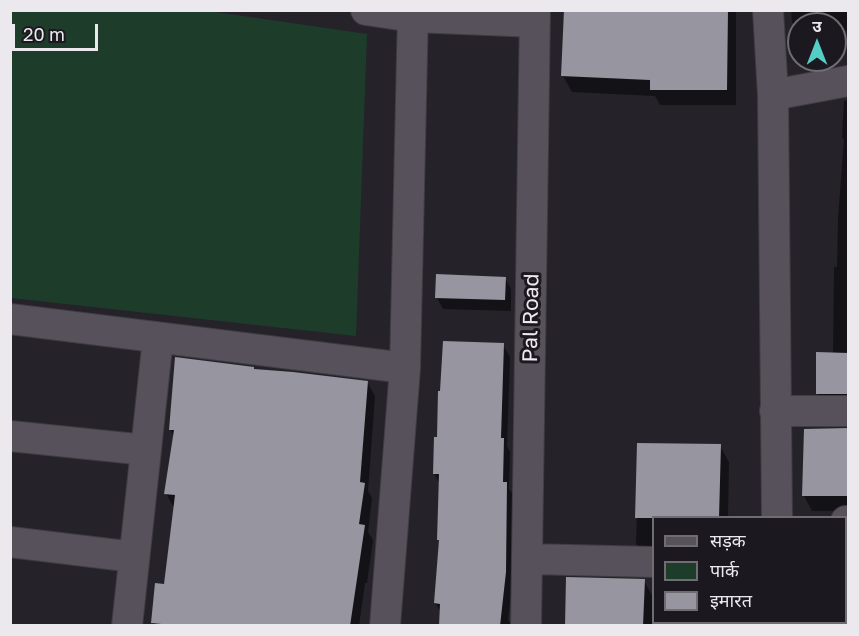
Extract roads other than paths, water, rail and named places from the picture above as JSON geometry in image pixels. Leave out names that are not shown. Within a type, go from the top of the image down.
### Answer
[{"type":"street","points":[[366,10],[413,14],[535,16]]},
{"type":"street","points":[[768,10],[773,95],[777,516]]},
{"type":"street","points":[[385,626],[405,368],[413,14]]},
{"type":"street","name":"Pal Road","points":[[526,626],[535,16]]},
{"type":"street","points":[[773,95],[849,81]]},
{"type":"street","points":[[10,319],[405,368]]},
{"type":"street","points":[[127,626],[158,338]]},
{"type":"street","points":[[776,411],[849,411]]},
{"type":"street","points":[[10,436],[146,450]]},
{"type":"street","points":[[10,542],[134,558]]},
{"type":"street","points":[[528,559],[652,562]]}]
